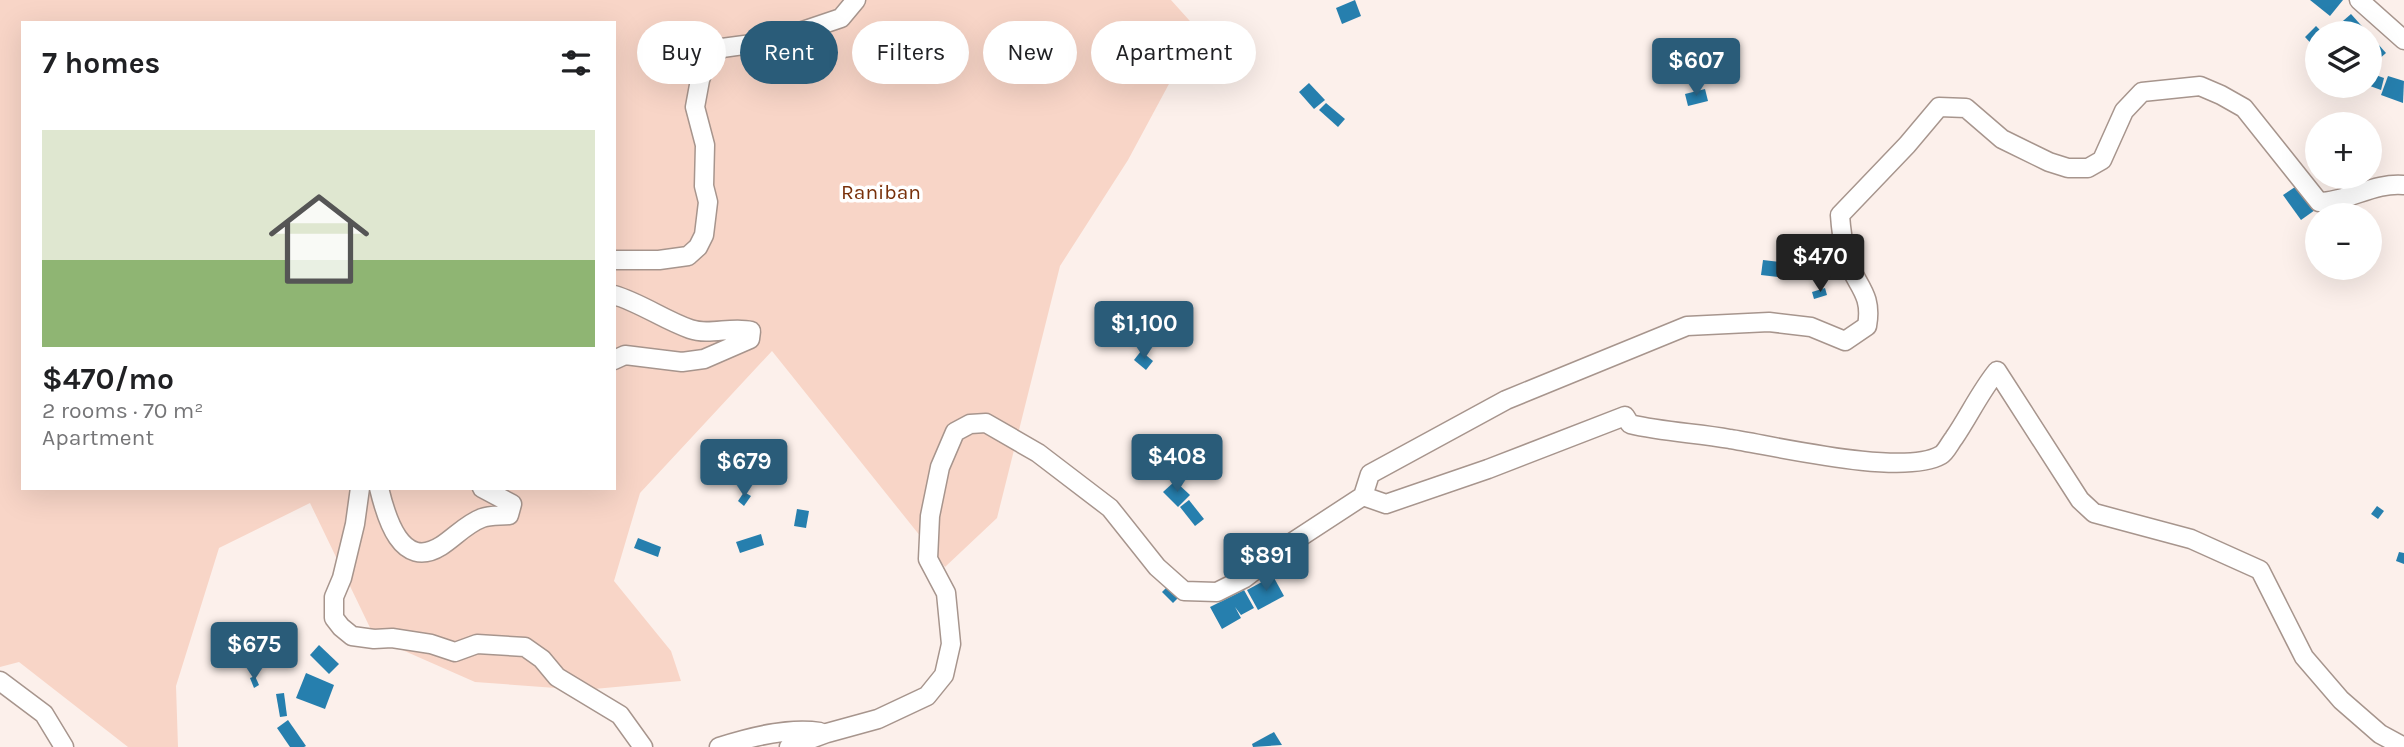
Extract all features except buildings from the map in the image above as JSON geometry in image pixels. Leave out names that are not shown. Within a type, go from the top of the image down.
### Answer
[{"type":"street","points":[[616,260],[659,260],[688,256],[698,247],[704,235],[708,202],[704,186],[705,145],[695,107],[707,60],[722,48],[773,41],[841,18],[856,0]]},
{"type":"street","points":[[2359,0],[2404,40]]},
{"type":"street","points":[[789,747],[878,719],[927,696],[944,675],[951,644],[946,593],[928,559],[930,516],[940,467],[955,432],[970,424],[986,423],[1038,453],[1110,508],[1157,567],[1184,591],[1217,592],[1245,578],[1285,547],[1363,496],[1370,474],[1506,400],[1687,326],[1769,322],[1811,327],[1845,341],[1867,326],[1869,312],[1862,285],[1848,261],[1841,234],[1840,215],[1939,107],[1966,108],[2002,139],[2049,162],[2068,168],[2088,167],[2102,160],[2124,111],[2142,92],[2200,86],[2244,108],[2319,202],[2333,202],[2391,184],[2404,186]]},
{"type":"street","points":[[616,296],[692,330],[739,328],[751,331],[750,339],[704,359],[682,362],[625,355],[616,359]]},
{"type":"street","points":[[1363,496],[1386,504],[1625,415],[1630,424],[1665,432],[1727,438],[1835,457],[1913,462],[1942,454],[1970,416],[1986,384],[1997,371],[2080,500],[2094,513],[2191,539],[2260,570],[2305,657],[2351,708],[2379,734],[2404,747]]},
{"type":"street","points":[[360,490],[355,524],[334,597],[334,618],[341,627],[352,636],[431,644],[455,652],[477,644],[525,647],[542,659],[557,677],[620,715],[643,747]]},
{"type":"street","points":[[380,490],[385,512],[399,541],[412,551],[426,552],[440,546],[483,517],[509,515],[512,504],[486,490]]},
{"type":"street","points":[[0,681],[44,714],[64,747]]},
{"type":"street","points":[[719,747],[746,738],[808,730],[827,733]]},
{"type":"green space","name":"Raniban","points":[[0,0],[1171,0],[1190,21],[1091,21],[1091,84],[1169,84],[1128,160],[1060,266],[997,518],[945,567],[772,351],[640,493],[614,581],[671,651],[681,681],[583,690],[475,682],[375,638],[310,503],[219,548],[176,686],[178,747],[128,747],[19,662],[0,667]]}]
